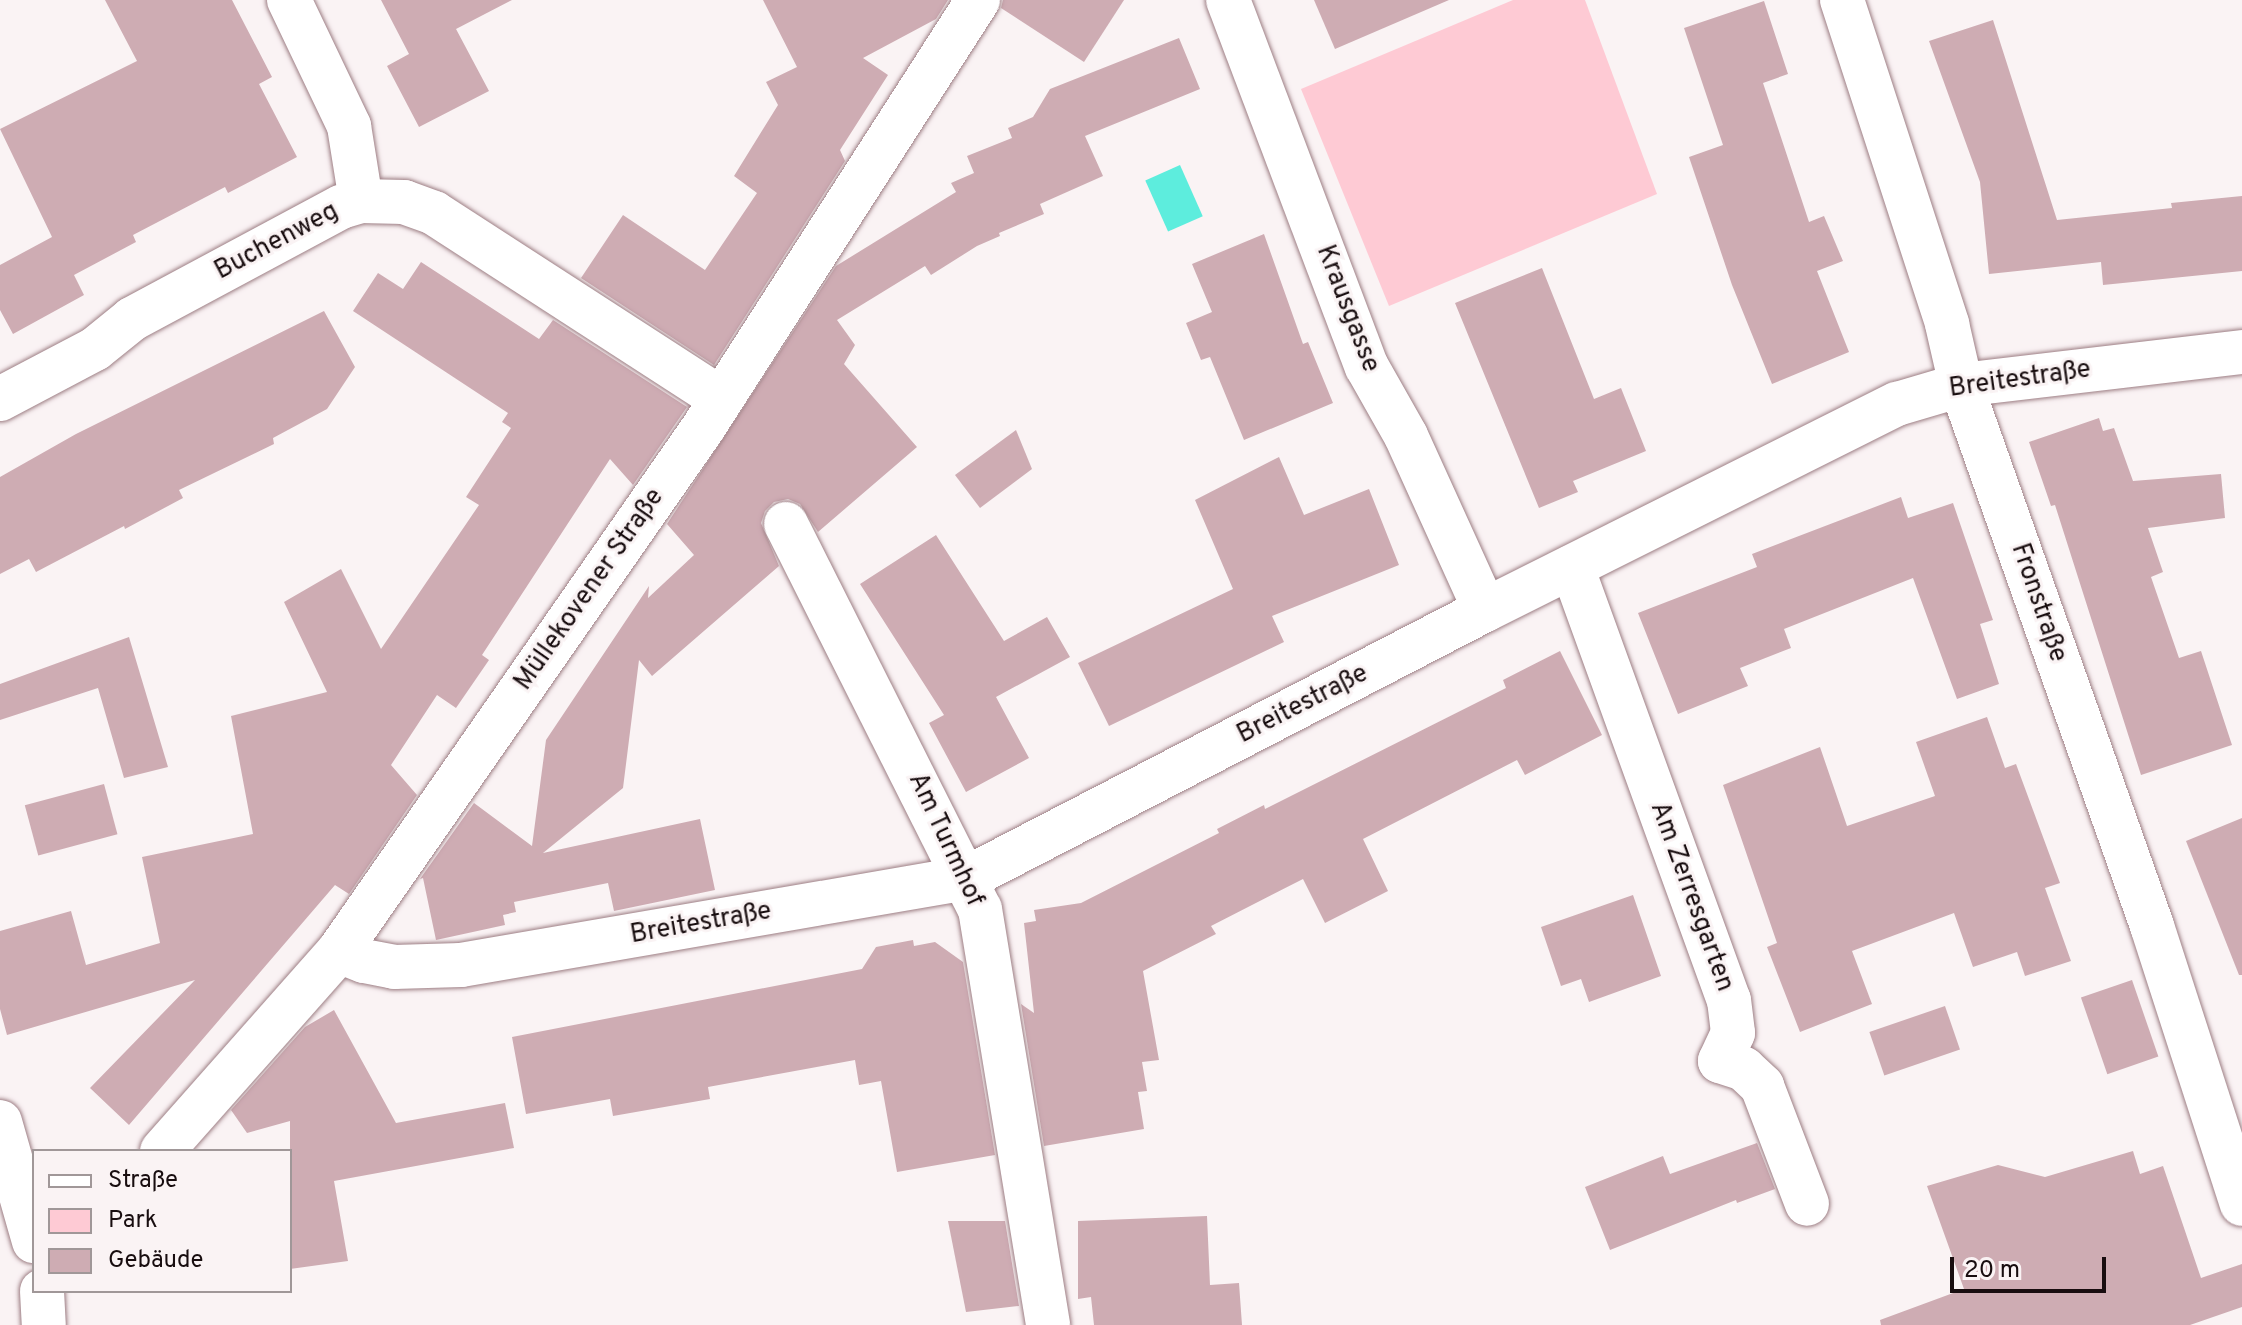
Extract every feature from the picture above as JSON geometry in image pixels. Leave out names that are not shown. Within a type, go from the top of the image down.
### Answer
[{"type":"street","points":[[289,0],[349,126],[361,201]]},
{"type":"street","name":"Müllekovener Straße","points":[[164,1149],[339,951],[721,399],[978,0]]},
{"type":"street","name":"Krausgasse","points":[[1228,0],[1287,146],[1367,367],[1406,436],[1485,610]]},
{"type":"street","name":"Fronstraße","points":[[1842,0],[1947,324],[1961,385],[2152,926],[2242,1204]]},
{"type":"street","name":"Buchenweg","points":[[0,399],[95,349],[146,312],[341,207],[361,201],[404,202],[434,213],[721,399]]},
{"type":"street","name":"Breitestraße","points":[[339,951],[364,961],[394,967],[461,965],[967,878],[1485,610],[1897,404],[1961,385],[2242,352]]},
{"type":"street","name":"Am Turmhof","points":[[786,524],[980,909],[1048,1325]]},
{"type":"street","name":"Am Zerresgarten","points":[[1572,567],[1729,1000],[1733,1033],[1720,1061],[1744,1069],[1762,1086],[1807,1204]]},
{"type":"street","points":[[0,1122],[32,1234]]},
{"type":"street","points":[[42,1293],[44,1325]]},
{"type":"green space","points":[[1513,0],[1585,0],[1657,194],[1389,306],[1301,89]]},
{"type":"water","points":[[1180,165],[1203,216],[1168,232],[1145,180]]},
{"type":"building","points":[[105,0],[232,0],[272,77],[259,84],[297,157],[228,193],[225,187],[133,235],[136,242],[74,275],[84,295],[13,334],[0,310],[0,265],[52,237],[0,129],[137,61]]},
{"type":"building","points":[[381,0],[512,0],[456,29],[489,91],[419,127],[387,66],[409,54]]},
{"type":"building","points":[[763,0],[948,0],[936,19],[863,58],[888,75],[840,150],[845,161],[714,365],[581,278],[623,215],[705,270],[757,193],[734,176],[778,105],[766,82],[797,67]]},
{"type":"building","points":[[1003,0],[1124,0],[1084,62],[1001,8]]},
{"type":"building","points":[[1314,0],[1449,0],[1335,49]]},
{"type":"building","points":[[1764,1],[1788,74],[1763,83],[1809,222],[1824,216],[1843,261],[1817,271],[1849,352],[1772,384],[1732,285],[1689,157],[1723,145],[1684,28]]},
{"type":"building","points":[[1993,20],[2057,220],[2172,208],[2171,203],[2242,196],[2242,271],[2103,285],[2101,262],[1989,274],[1980,182],[1929,41]]},
{"type":"building","points":[[1179,38],[1200,89],[1085,136],[1103,176],[1040,204],[1044,214],[999,233],[1000,236],[977,246],[931,275],[925,266],[837,320],[855,345],[844,364],[917,447],[818,532],[800,504],[788,499],[774,502],[765,511],[761,523],[779,566],[652,676],[639,660],[623,788],[543,853],[700,819],[715,890],[614,911],[608,883],[514,902],[516,912],[503,915],[505,925],[436,940],[423,878],[420,879],[474,803],[532,846],[546,740],[649,586],[648,598],[694,555],[667,524],[836,266],[956,192],[951,183],[974,173],[967,156],[1012,138],[1008,128],[1033,117],[1050,89]]},
{"type":"building","points":[[1264,234],[1303,344],[1308,342],[1333,403],[1244,440],[1210,357],[1201,360],[1186,323],[1212,312],[1192,264]]},
{"type":"building","points":[[421,262],[539,339],[553,320],[687,407],[633,485],[610,459],[482,655],[489,660],[456,708],[437,695],[391,765],[417,795],[349,894],[335,885],[129,1125],[90,1088],[195,980],[7,1035],[0,1009],[0,931],[71,911],[86,965],[160,943],[142,857],[253,834],[231,716],[327,692],[284,602],[341,569],[381,649],[479,505],[466,497],[511,428],[502,422],[508,413],[353,311],[378,273],[403,289]]},
{"type":"building","points":[[1542,268],[1594,399],[1621,388],[1646,451],[1573,481],[1578,492],[1539,508],[1455,303]]},
{"type":"building","points":[[324,311],[355,367],[327,409],[273,438],[274,444],[179,490],[183,498],[125,529],[124,526],[36,572],[29,559],[0,574],[0,477],[76,434]]},
{"type":"building","points":[[2099,418],[2103,431],[2114,428],[2133,481],[2221,474],[2225,518],[2148,528],[2163,572],[2151,577],[2179,658],[2201,651],[2232,745],[2141,775],[2055,505],[2051,506],[2029,442]]},
{"type":"building","points":[[1016,430],[1032,469],[980,508],[955,475]]},
{"type":"building","points":[[1279,457],[1304,515],[1369,489],[1399,565],[1272,616],[1284,642],[1109,726],[1078,663],[1233,589],[1195,500]]},
{"type":"building","points":[[1901,497],[1908,518],[1953,503],[1993,620],[1980,624],[1999,684],[1957,699],[1913,578],[1784,629],[1791,648],[1740,668],[1748,686],[1678,714],[1638,613],[1757,567],[1752,554]]},
{"type":"building","points":[[936,535],[1004,641],[1047,617],[1070,657],[996,697],[1029,758],[966,792],[929,723],[944,715],[860,584]]},
{"type":"building","points":[[129,637],[168,767],[124,778],[98,688],[0,720],[0,684]]},
{"type":"building","points":[[1560,651],[1602,735],[1525,775],[1517,760],[1363,839],[1388,891],[1325,923],[1303,879],[1211,926],[1216,934],[1143,971],[1159,1060],[1142,1062],[1147,1091],[1138,1092],[1144,1129],[1044,1146],[1021,1004],[1034,1013],[1024,923],[1036,921],[1034,910],[1081,903],[1219,833],[1217,829],[1264,805],[1265,809],[1506,688],[1503,680]]},
{"type":"building","points":[[1987,717],[2005,768],[2016,764],[2060,883],[2045,888],[2071,961],[2025,976],[2017,952],[1973,967],[1954,913],[1852,951],[1872,1004],[1800,1032],[1767,947],[1777,943],[1723,785],[1820,747],[1847,826],[1935,796],[1916,742]]},
{"type":"building","points":[[104,784],[117,834],[38,855],[25,805]]},
{"type":"building","points":[[2242,818],[2242,975],[2239,975],[2186,841]]},
{"type":"building","points":[[1633,895],[1661,976],[1589,1002],[1581,979],[1561,986],[1541,927]]},
{"type":"building","points":[[913,940],[914,946],[935,942],[963,962],[995,1155],[897,1172],[881,1081],[859,1085],[855,1060],[708,1087],[710,1099],[613,1116],[610,1099],[526,1114],[512,1037],[862,969],[876,947]]},
{"type":"building","points":[[2132,980],[2158,1057],[2107,1074],[2081,998]]},
{"type":"building","points":[[1945,1006],[1960,1049],[1884,1076],[1869,1032]]},
{"type":"building","points":[[334,1010],[396,1123],[505,1103],[514,1148],[334,1181],[348,1261],[292,1269],[290,1121],[247,1133],[231,1110],[305,1027]]},
{"type":"building","points":[[1757,1143],[1775,1189],[1737,1203],[1736,1200],[1610,1250],[1585,1187],[1663,1156],[1670,1174]]},
{"type":"building","points":[[2133,1151],[2140,1174],[2163,1166],[2201,1278],[2242,1264],[2242,1307],[2190,1325],[1881,1325],[1880,1320],[1964,1289],[1927,1186],[1998,1165],[2045,1177]]},
{"type":"building","points":[[1207,1216],[1210,1285],[1239,1283],[1242,1325],[1094,1325],[1091,1297],[1078,1299],[1078,1221]]},
{"type":"building","points":[[948,1221],[1005,1221],[1019,1306],[966,1312]]}]
